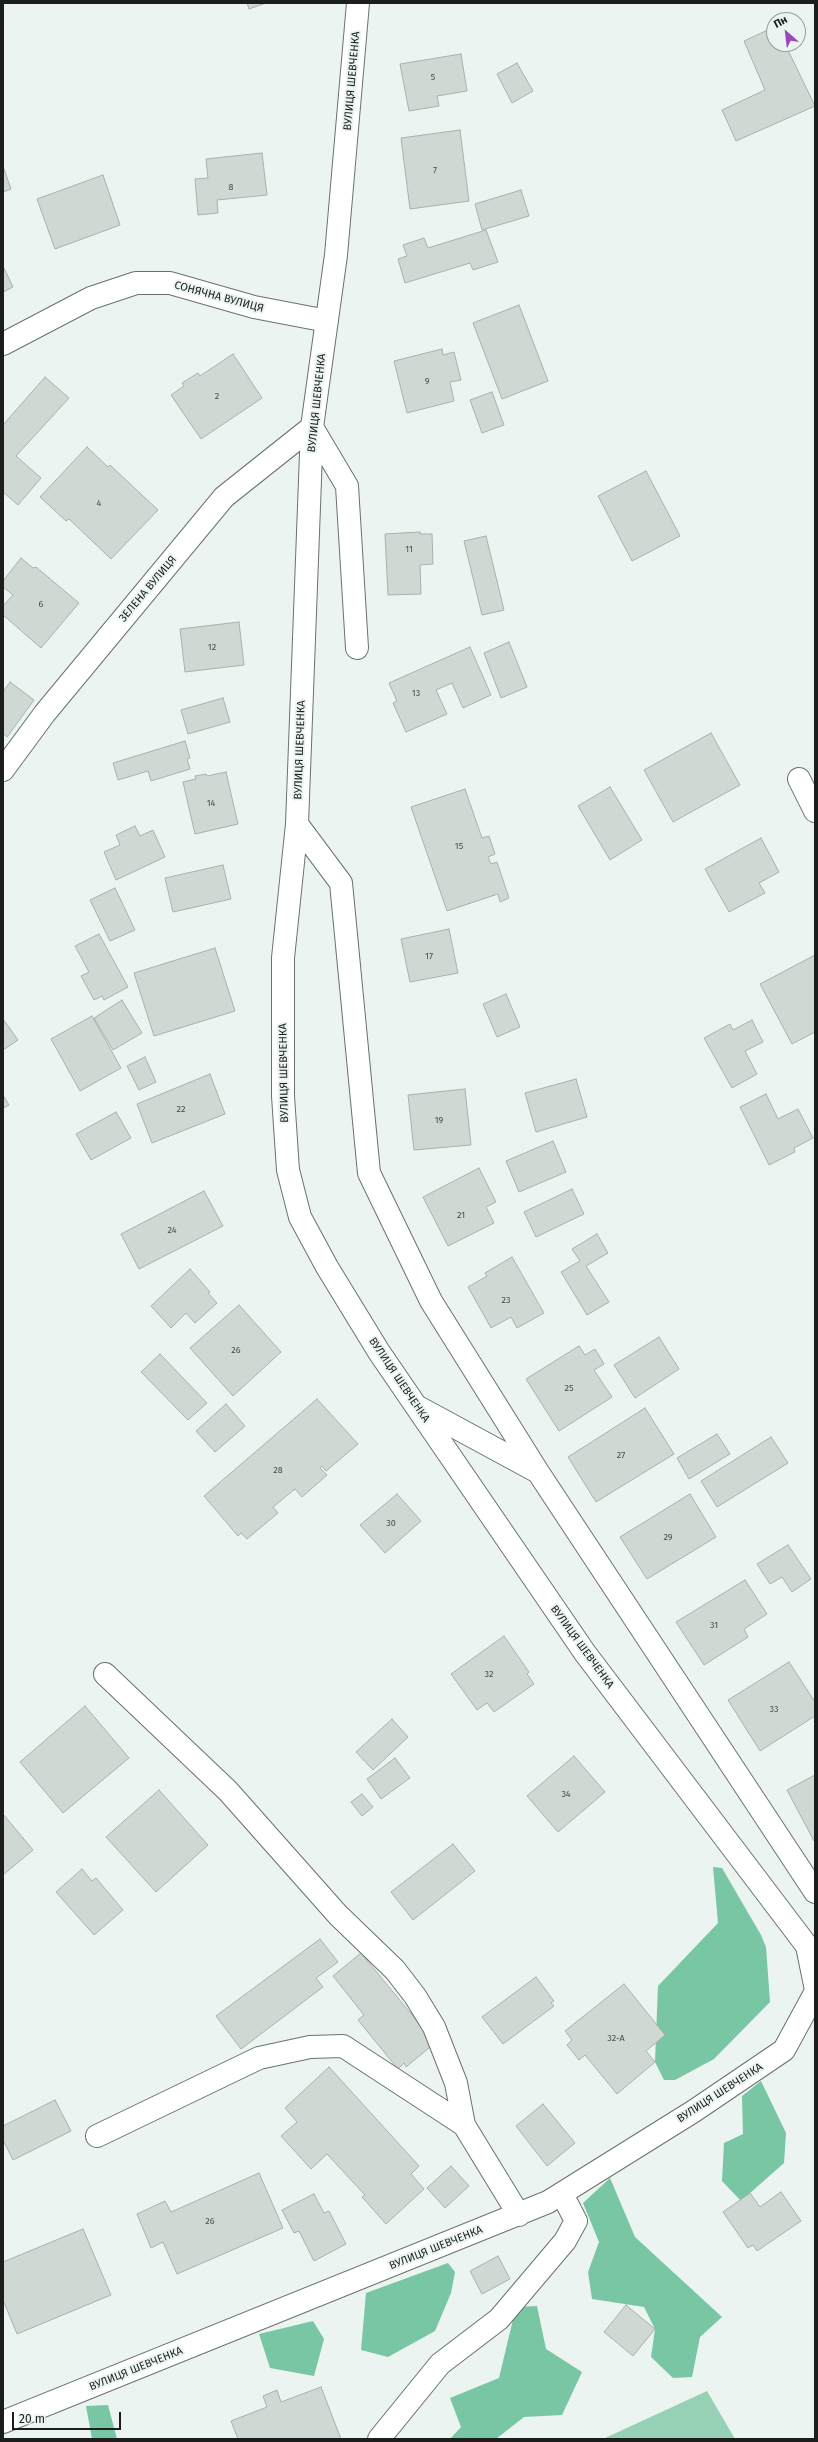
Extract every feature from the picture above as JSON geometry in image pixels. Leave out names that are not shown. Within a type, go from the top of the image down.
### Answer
[{"type":"street","name":"ВУЛИЦЯ ШЕВЧЕНКА","points":[[358,3],[336,256],[312,427],[297,824],[283,958],[283,1096],[288,1170],[303,1223],[379,1352],[585,1653],[807,1946],[815,1985]]},
{"type":"street","name":"СОНЯЧНА ВУЛИЦЯ","points":[[3,344],[91,298],[136,283],[170,283],[254,307],[327,321]]},
{"type":"street","points":[[312,427],[347,486],[357,648]]},
{"type":"street","name":"ЗЕЛЕНА ВУЛИЦЯ","points":[[3,770],[45,713],[224,497],[312,427]]},
{"type":"street","points":[[799,779],[815,811]]},
{"type":"street","points":[[297,824],[341,883],[369,1173],[431,1301],[538,1472],[815,1892]]},
{"type":"street","points":[[416,1406],[538,1472]]},
{"type":"street","points":[[105,1674],[228,1791],[338,1915],[395,1970],[415,1996],[434,2027],[456,2083],[464,2125],[519,2215]]},
{"type":"street","name":"ВУЛИЦЯ ШЕВЧЕНКА","points":[[3,2422],[519,2215],[562,2194],[784,2050],[815,1993]]},
{"type":"street","points":[[97,2136],[259,2058],[310,2047],[343,2046],[464,2125]]},
{"type":"street","points":[[379,2439],[440,2364],[499,2319],[565,2241],[576,2221],[562,2194]]},
{"type":"green space","points":[[713,1867],[722,1868],[761,1935],[766,1947],[770,2002],[714,2059],[675,2080],[664,2080],[655,2062],[658,1986],[718,1923]]},
{"type":"green space","points":[[761,2081],[786,2133],[784,2163],[741,2201],[722,2181],[724,2143],[743,2134],[742,2096]]},
{"type":"green space","points":[[610,2178],[635,2237],[722,2317],[700,2337],[692,2377],[673,2378],[651,2357],[655,2329],[644,2307],[592,2299],[588,2272],[599,2242],[583,2203]]},
{"type":"green space","points":[[448,2263],[455,2272],[451,2293],[435,2331],[388,2357],[361,2350],[366,2293]]},
{"type":"green space","points":[[537,2306],[546,2349],[582,2372],[562,2415],[524,2417],[496,2439],[450,2439],[461,2427],[450,2398],[499,2378],[516,2307]]},
{"type":"green space","points":[[313,2321],[324,2339],[314,2376],[270,2368],[259,2334]]},
{"type":"green space","points":[[707,2391],[735,2439],[603,2439]]},
{"type":"green space","points":[[108,2405],[117,2439],[92,2439],[86,2406]]},
{"type":"building","points":[[247,3],[266,3],[249,9]]},
{"type":"building","points":[[766,31],[766,52],[789,52],[815,106],[736,141],[722,110],[765,90],[744,41]]},
{"type":"building","points":[[461,54],[467,91],[437,96],[439,106],[409,111],[400,64]]},
{"type":"building","points":[[517,63],[533,91],[512,103],[497,74]]},
{"type":"building","points":[[460,130],[469,201],[410,209],[401,138]]},
{"type":"building","points":[[262,153],[267,195],[217,200],[218,213],[198,215],[195,179],[208,178],[206,159]]},
{"type":"building","points":[[3,166],[11,189],[3,192]]},
{"type":"building","points":[[103,175],[120,225],[55,249],[37,199]]},
{"type":"building","points":[[521,190],[529,216],[482,230],[475,204]]},
{"type":"building","points":[[486,230],[498,262],[473,270],[470,263],[405,283],[398,259],[407,256],[403,245],[424,238],[428,248]]},
{"type":"building","points":[[3,266],[13,287],[3,292]]},
{"type":"building","points":[[519,305],[548,381],[502,399],[473,323]]},
{"type":"building","points":[[442,349],[443,355],[454,352],[461,380],[450,382],[454,401],[407,413],[394,361]]},
{"type":"building","points":[[233,354],[262,398],[201,439],[171,395],[184,386],[182,383],[198,373],[200,376]]},
{"type":"building","points":[[45,377],[69,398],[16,456],[41,478],[18,505],[3,492],[3,425]]},
{"type":"building","points":[[492,392],[504,425],[482,433],[470,400]]},
{"type":"building","points":[[87,447],[108,467],[110,465],[158,510],[111,559],[69,519],[66,521],[40,497]]},
{"type":"building","points":[[646,471],[680,536],[632,561],[598,496]]},
{"type":"building","points":[[420,532],[420,534],[432,534],[433,564],[420,565],[421,594],[388,595],[385,534]]},
{"type":"building","points":[[486,536],[504,610],[482,615],[464,541]]},
{"type":"building","points":[[21,558],[33,568],[36,567],[79,603],[41,648],[3,615],[3,606],[13,595],[3,587],[3,581]]},
{"type":"building","points":[[239,622],[244,665],[185,672],[180,629]]},
{"type":"building","points":[[509,642],[527,687],[501,698],[484,653]]},
{"type":"building","points":[[470,647],[491,695],[463,708],[452,683],[436,690],[447,714],[406,732],[393,703],[397,701],[389,683]]},
{"type":"building","points":[[10,682],[34,700],[7,737],[3,733],[3,692]]},
{"type":"building","points":[[223,698],[230,722],[188,734],[181,710]]},
{"type":"building","points":[[711,733],[740,785],[673,822],[644,770]]},
{"type":"building","points":[[185,741],[190,758],[187,759],[190,769],[151,781],[148,771],[118,780],[113,763]]},
{"type":"building","points":[[226,772],[238,824],[195,834],[183,782],[196,779],[195,776],[206,774],[207,776]]},
{"type":"building","points":[[610,787],[642,840],[610,860],[578,806]]},
{"type":"building","points":[[465,789],[482,838],[489,836],[495,854],[488,857],[491,864],[497,862],[509,898],[500,902],[498,894],[447,911],[411,807]]},
{"type":"building","points":[[135,826],[140,836],[153,830],[165,857],[116,880],[104,852],[120,845],[116,835]]},
{"type":"building","points":[[761,838],[779,872],[759,883],[765,893],[729,912],[705,869]]},
{"type":"building","points":[[223,865],[231,899],[173,912],[165,878]]},
{"type":"building","points":[[115,888],[135,930],[110,941],[90,900]]},
{"type":"building","points":[[449,929],[458,973],[410,982],[401,939]]},
{"type":"building","points":[[99,934],[128,987],[104,1000],[102,996],[94,1000],[81,976],[89,972],[75,946]]},
{"type":"building","points":[[215,948],[235,1011],[154,1036],[134,973]]},
{"type":"building","points":[[815,955],[815,1032],[792,1044],[760,984]]},
{"type":"building","points":[[506,994],[520,1027],[497,1037],[483,1004]]},
{"type":"building","points":[[122,1000],[142,1033],[113,1050],[94,1018]]},
{"type":"building","points":[[92,1016],[121,1068],[80,1091],[51,1039]]},
{"type":"building","points":[[3,1019],[18,1040],[3,1050]]},
{"type":"building","points":[[752,1020],[763,1042],[745,1051],[757,1074],[732,1088],[704,1038],[730,1024],[733,1030]]},
{"type":"building","points":[[145,1057],[156,1082],[139,1090],[127,1066]]},
{"type":"building","points":[[210,1074],[225,1114],[152,1143],[137,1104]]},
{"type":"building","points":[[576,1079],[587,1117],[536,1132],[525,1093]]},
{"type":"building","points":[[465,1089],[471,1145],[414,1150],[408,1095]]},
{"type":"building","points":[[766,1094],[778,1119],[798,1109],[813,1138],[794,1148],[795,1152],[769,1165],[740,1107]]},
{"type":"building","points":[[3,1095],[9,1105],[3,1108]]},
{"type":"building","points":[[116,1112],[131,1138],[91,1160],[76,1134]]},
{"type":"building","points":[[553,1141],[566,1172],[519,1192],[506,1161]]},
{"type":"building","points":[[479,1168],[496,1202],[486,1207],[494,1223],[448,1246],[423,1197]]},
{"type":"building","points":[[572,1189],[584,1214],[536,1237],[524,1212]]},
{"type":"building","points":[[204,1191],[223,1226],[139,1269],[121,1234]]},
{"type":"building","points":[[597,1234],[608,1253],[586,1266],[609,1302],[587,1315],[561,1272],[580,1261],[572,1249]]},
{"type":"building","points":[[512,1257],[544,1313],[517,1328],[511,1317],[491,1328],[468,1287],[487,1276],[485,1273]]},
{"type":"building","points":[[190,1269],[210,1292],[208,1293],[217,1303],[195,1323],[186,1313],[171,1328],[151,1306]]},
{"type":"building","points":[[239,1305],[281,1352],[233,1396],[190,1348]]},
{"type":"building","points":[[659,1337],[679,1369],[635,1398],[614,1365]]},
{"type":"building","points":[[579,1346],[585,1355],[595,1349],[604,1364],[594,1370],[612,1397],[559,1431],[526,1379]]},
{"type":"building","points":[[160,1354],[207,1403],[188,1420],[141,1372]]},
{"type":"building","points":[[317,1399],[358,1444],[326,1471],[322,1466],[320,1468],[327,1475],[302,1497],[295,1489],[273,1507],[278,1513],[247,1539],[241,1533],[238,1536],[204,1496]]},
{"type":"building","points":[[226,1404],[245,1426],[215,1452],[196,1431]]},
{"type":"building","points":[[645,1408],[674,1454],[596,1502],[568,1457]]},
{"type":"building","points":[[717,1434],[730,1454],[689,1479],[677,1458]]},
{"type":"building","points":[[771,1437],[788,1463],[717,1507],[701,1481]]},
{"type":"building","points":[[397,1494],[421,1521],[385,1553],[360,1525]]},
{"type":"building","points":[[690,1494],[716,1537],[647,1579],[620,1537]]},
{"type":"building","points":[[788,1545],[811,1579],[792,1592],[782,1577],[770,1584],[757,1564]]},
{"type":"building","points":[[745,1580],[767,1614],[744,1629],[748,1637],[704,1665],[676,1622]]},
{"type":"building","points":[[504,1636],[529,1672],[527,1674],[534,1684],[494,1712],[487,1703],[477,1710],[451,1674]]},
{"type":"building","points":[[789,1662],[815,1702],[815,1716],[760,1751],[728,1700]]},
{"type":"building","points":[[85,1706],[129,1758],[63,1813],[20,1762]]},
{"type":"building","points":[[392,1719],[408,1737],[373,1770],[356,1752]]},
{"type":"building","points":[[574,1756],[605,1792],[558,1832],[527,1796]]},
{"type":"building","points":[[395,1758],[410,1778],[381,1799],[367,1779]]},
{"type":"building","points":[[815,1775],[815,1840],[814,1841],[787,1790]]},
{"type":"building","points":[[159,1790],[208,1845],[156,1892],[106,1837]]},
{"type":"building","points":[[362,1794],[373,1807],[362,1816],[351,1802]]},
{"type":"building","points":[[3,1814],[33,1850],[3,1875]]},
{"type":"building","points":[[453,1844],[475,1871],[413,1920],[391,1892]]},
{"type":"building","points":[[82,1869],[92,1881],[96,1878],[123,1910],[94,1935],[56,1892]]},
{"type":"building","points":[[320,1939],[338,1962],[316,1978],[323,1987],[241,2049],[216,2016]]},
{"type":"building","points":[[361,1953],[435,2043],[406,2067],[404,2063],[398,2069],[358,2020],[364,2015],[333,1976]]},
{"type":"building","points":[[536,1977],[554,2001],[551,2003],[554,2006],[503,2044],[482,2017]]},
{"type":"building","points":[[624,1984],[665,2035],[646,2051],[655,2062],[617,2094],[585,2055],[579,2060],[567,2045],[572,2040],[565,2031]]},
{"type":"building","points":[[329,2067],[419,2166],[411,2174],[424,2189],[386,2224],[362,2197],[365,2195],[327,2154],[311,2169],[281,2136],[297,2122],[285,2108]]},
{"type":"building","points":[[55,2100],[71,2131],[13,2160],[3,2140],[3,2126]]},
{"type":"building","points":[[543,2104],[575,2143],[547,2166],[516,2126]]},
{"type":"building","points":[[451,2166],[469,2186],[445,2208],[427,2188]]},
{"type":"building","points":[[259,2173],[283,2228],[177,2274],[163,2242],[151,2248],[137,2214],[165,2201],[171,2212]]},
{"type":"building","points":[[781,2192],[801,2221],[757,2251],[753,2245],[748,2248],[723,2212],[750,2193],[760,2207]]},
{"type":"building","points":[[314,2194],[324,2213],[329,2211],[346,2244],[314,2261],[299,2231],[294,2233],[282,2210]]},
{"type":"building","points":[[83,2229],[111,2295],[17,2334],[3,2300],[3,2262]]},
{"type":"building","points":[[498,2256],[510,2279],[482,2294],[470,2271]]},
{"type":"building","points":[[626,2305],[655,2329],[633,2356],[604,2332]]},
{"type":"building","points":[[321,2387],[341,2439],[238,2439],[231,2421],[267,2407],[263,2396],[277,2390],[281,2402]]}]
